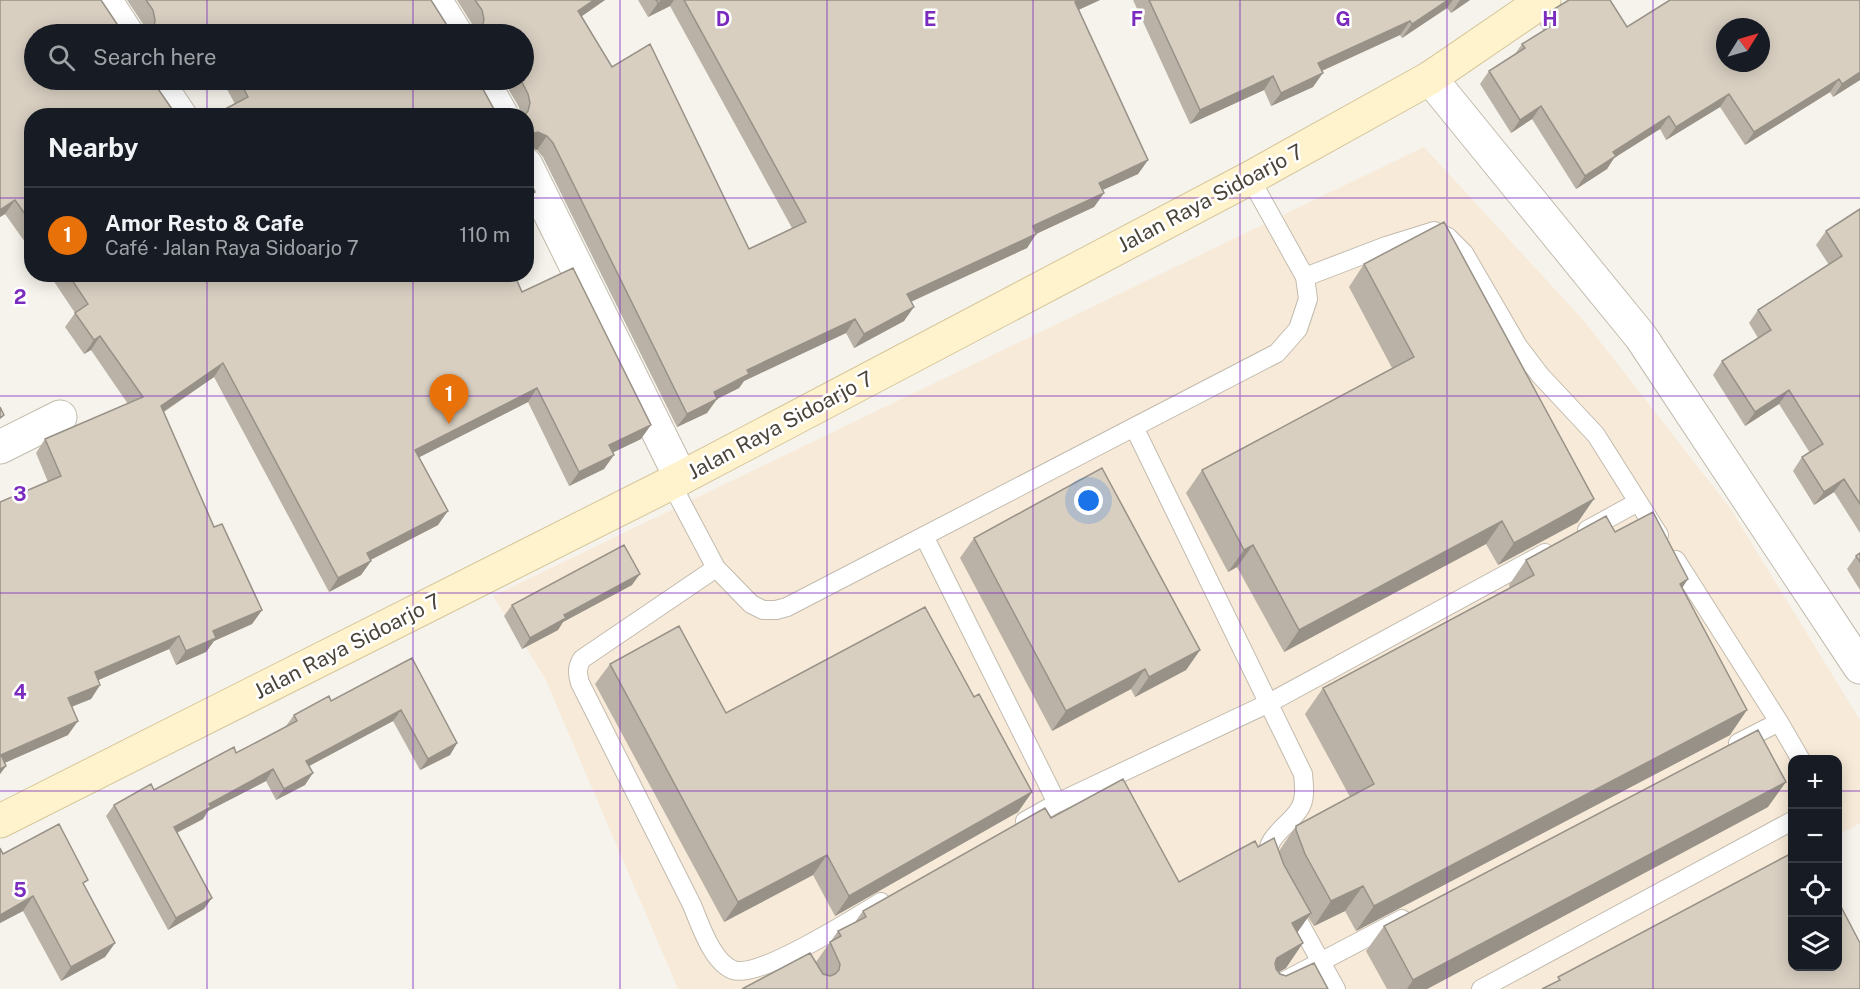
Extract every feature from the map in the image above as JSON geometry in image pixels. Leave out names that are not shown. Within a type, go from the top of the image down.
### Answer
[{"type":"main road","name":"Jalan Raya Sidoarjo 7","points":[[0,821],[676,480],[1250,178],[1430,78],[1544,0]]},
{"type":"street","points":[[105,0],[121,24]]},
{"type":"street","points":[[435,0],[450,24]]},
{"type":"street","points":[[1430,78],[1641,337],[1860,667]]},
{"type":"street","points":[[163,90],[175,108]]},
{"type":"street","points":[[488,90],[498,108]]},
{"type":"street","points":[[534,182],[676,480]]},
{"type":"street","points":[[0,447],[60,417]]},
{"type":"lane","points":[[676,480],[716,568],[751,604],[763,610],[776,610],[788,607],[1277,353],[1298,329],[1308,299],[1305,276],[1250,178]]},
{"type":"lane","points":[[1305,276],[1434,231],[1448,237],[1464,253],[1518,346],[1540,375],[1596,435],[1799,755]]},
{"type":"lane","points":[[1134,427],[1302,774],[1304,791],[1301,807],[1275,836],[1267,851],[1269,867],[1273,875]]},
{"type":"lane","points":[[1577,536],[1638,502]]},
{"type":"lane","points":[[924,536],[1057,803]]},
{"type":"lane","points":[[1006,832],[1057,803],[1269,703],[1556,547]]},
{"type":"lane","points":[[716,568],[582,659],[577,674],[692,905],[708,942],[717,958],[732,970],[746,971],[762,967],[792,953],[894,895]]},
{"type":"lane","points":[[1727,749],[1779,722]]},
{"type":"lane","points":[[1482,989],[1788,823]]},
{"type":"lane","points":[[1282,893],[1336,989]]},
{"type":"lane","points":[[1269,989],[1414,913]]},
{"type":"lane","points":[[792,953],[802,971]]},
{"type":"shaded area","points":[[1424,147],[1584,321],[1730,508],[1860,720],[1860,823],[1842,833],[1842,755],[1788,755],[1788,861],[1548,989],[678,989],[545,678],[493,596]]},
{"type":"building","points":[[0,0],[101,0],[117,24],[24,24],[24,90],[159,90],[171,108],[24,108],[24,213],[15,200],[0,210]]},
{"type":"building","points":[[146,0],[431,0],[446,24],[154,24],[153,10]]},
{"type":"building","points":[[475,0],[594,0],[578,11],[612,67],[650,44],[749,249],[806,222],[684,0],[1079,0],[1075,2],[1148,160],[1099,183],[1104,193],[1033,226],[1036,234],[907,294],[914,307],[864,334],[855,319],[747,370],[749,374],[714,392],[717,399],[687,414],[553,143],[547,136],[538,132],[534,133],[534,108],[529,108],[530,103],[526,90],[534,90],[534,24],[483,24],[482,10]]},
{"type":"building","points":[[1149,0],[1448,0],[1412,24],[1410,21],[1318,63],[1323,73],[1281,93],[1273,76],[1200,110]]},
{"type":"building","points":[[1569,0],[1610,0],[1627,27],[1670,0],[1860,0],[1860,72],[1842,84],[1839,79],[1754,132],[1729,94],[1676,127],[1669,116],[1613,152],[1616,156],[1585,176],[1541,106],[1520,120],[1489,71],[1525,48],[1522,44],[1556,23],[1549,12]]},
{"type":"building","points":[[244,90],[483,90],[493,108],[227,108],[248,97]]},
{"type":"building","points":[[1860,209],[1860,504],[1844,479],[1824,492],[1802,457],[1823,444],[1789,390],[1755,412],[1722,361],[1771,330],[1758,310],[1842,256],[1826,231]]},
{"type":"building","points":[[1444,222],[1594,499],[1514,543],[1502,521],[1299,630],[1253,545],[1244,550],[1202,470],[1414,357],[1364,264]]},
{"type":"building","points":[[573,268],[651,425],[609,445],[614,455],[579,472],[537,388],[415,450],[448,511],[367,553],[371,561],[338,578],[223,363],[161,406],[214,527],[222,524],[262,610],[213,631],[216,638],[186,651],[179,636],[95,672],[100,685],[68,698],[78,721],[1,755],[6,766],[0,769],[0,502],[61,476],[45,439],[143,397],[100,336],[94,340],[75,313],[88,304],[73,282],[518,282],[522,292]]},
{"type":"building","points":[[1102,468],[1200,650],[1149,677],[1145,669],[1066,711],[974,538]]},
{"type":"building","points":[[1653,512],[1688,579],[1680,584],[1747,710],[1374,906],[1363,886],[1331,901],[1305,854],[1296,826],[1374,784],[1323,688],[1534,575],[1526,560],[1606,516],[1615,532]]},
{"type":"building","points":[[624,545],[640,574],[564,615],[566,618],[530,638],[512,605]]},
{"type":"building","points":[[925,607],[974,697],[979,694],[1032,792],[849,896],[827,855],[738,902],[610,664],[679,626],[726,713]]},
{"type":"building","points":[[412,658],[457,743],[428,759],[401,710],[306,761],[313,773],[284,789],[273,769],[209,804],[211,807],[174,827],[212,898],[176,918],[114,805],[151,784],[154,790],[234,747],[236,753],[297,721],[294,715],[329,696],[331,701]]},
{"type":"building","points":[[1758,730],[1786,782],[1413,980],[1384,926]]},
{"type":"building","points":[[1123,779],[1179,882],[1255,841],[1258,847],[1274,838],[1284,865],[1311,913],[1292,923],[1303,943],[1277,958],[1276,969],[1280,974],[1286,976],[1314,963],[1328,989],[742,989],[810,953],[823,974],[830,976],[835,974],[840,964],[830,942],[841,936],[838,931],[866,917],[863,911],[1045,808],[1051,818]]},
{"type":"building","points":[[59,824],[88,880],[83,883],[115,943],[71,967],[33,896],[0,915],[0,848],[3,854]]},
{"type":"building","points":[[1788,855],[1788,971],[1842,971],[1842,909],[1860,943],[1860,989],[1542,989],[1560,980],[1558,977]]},
{"type":"place","name":"Amor Resto & Cafe","points":[[449,424]]}]
